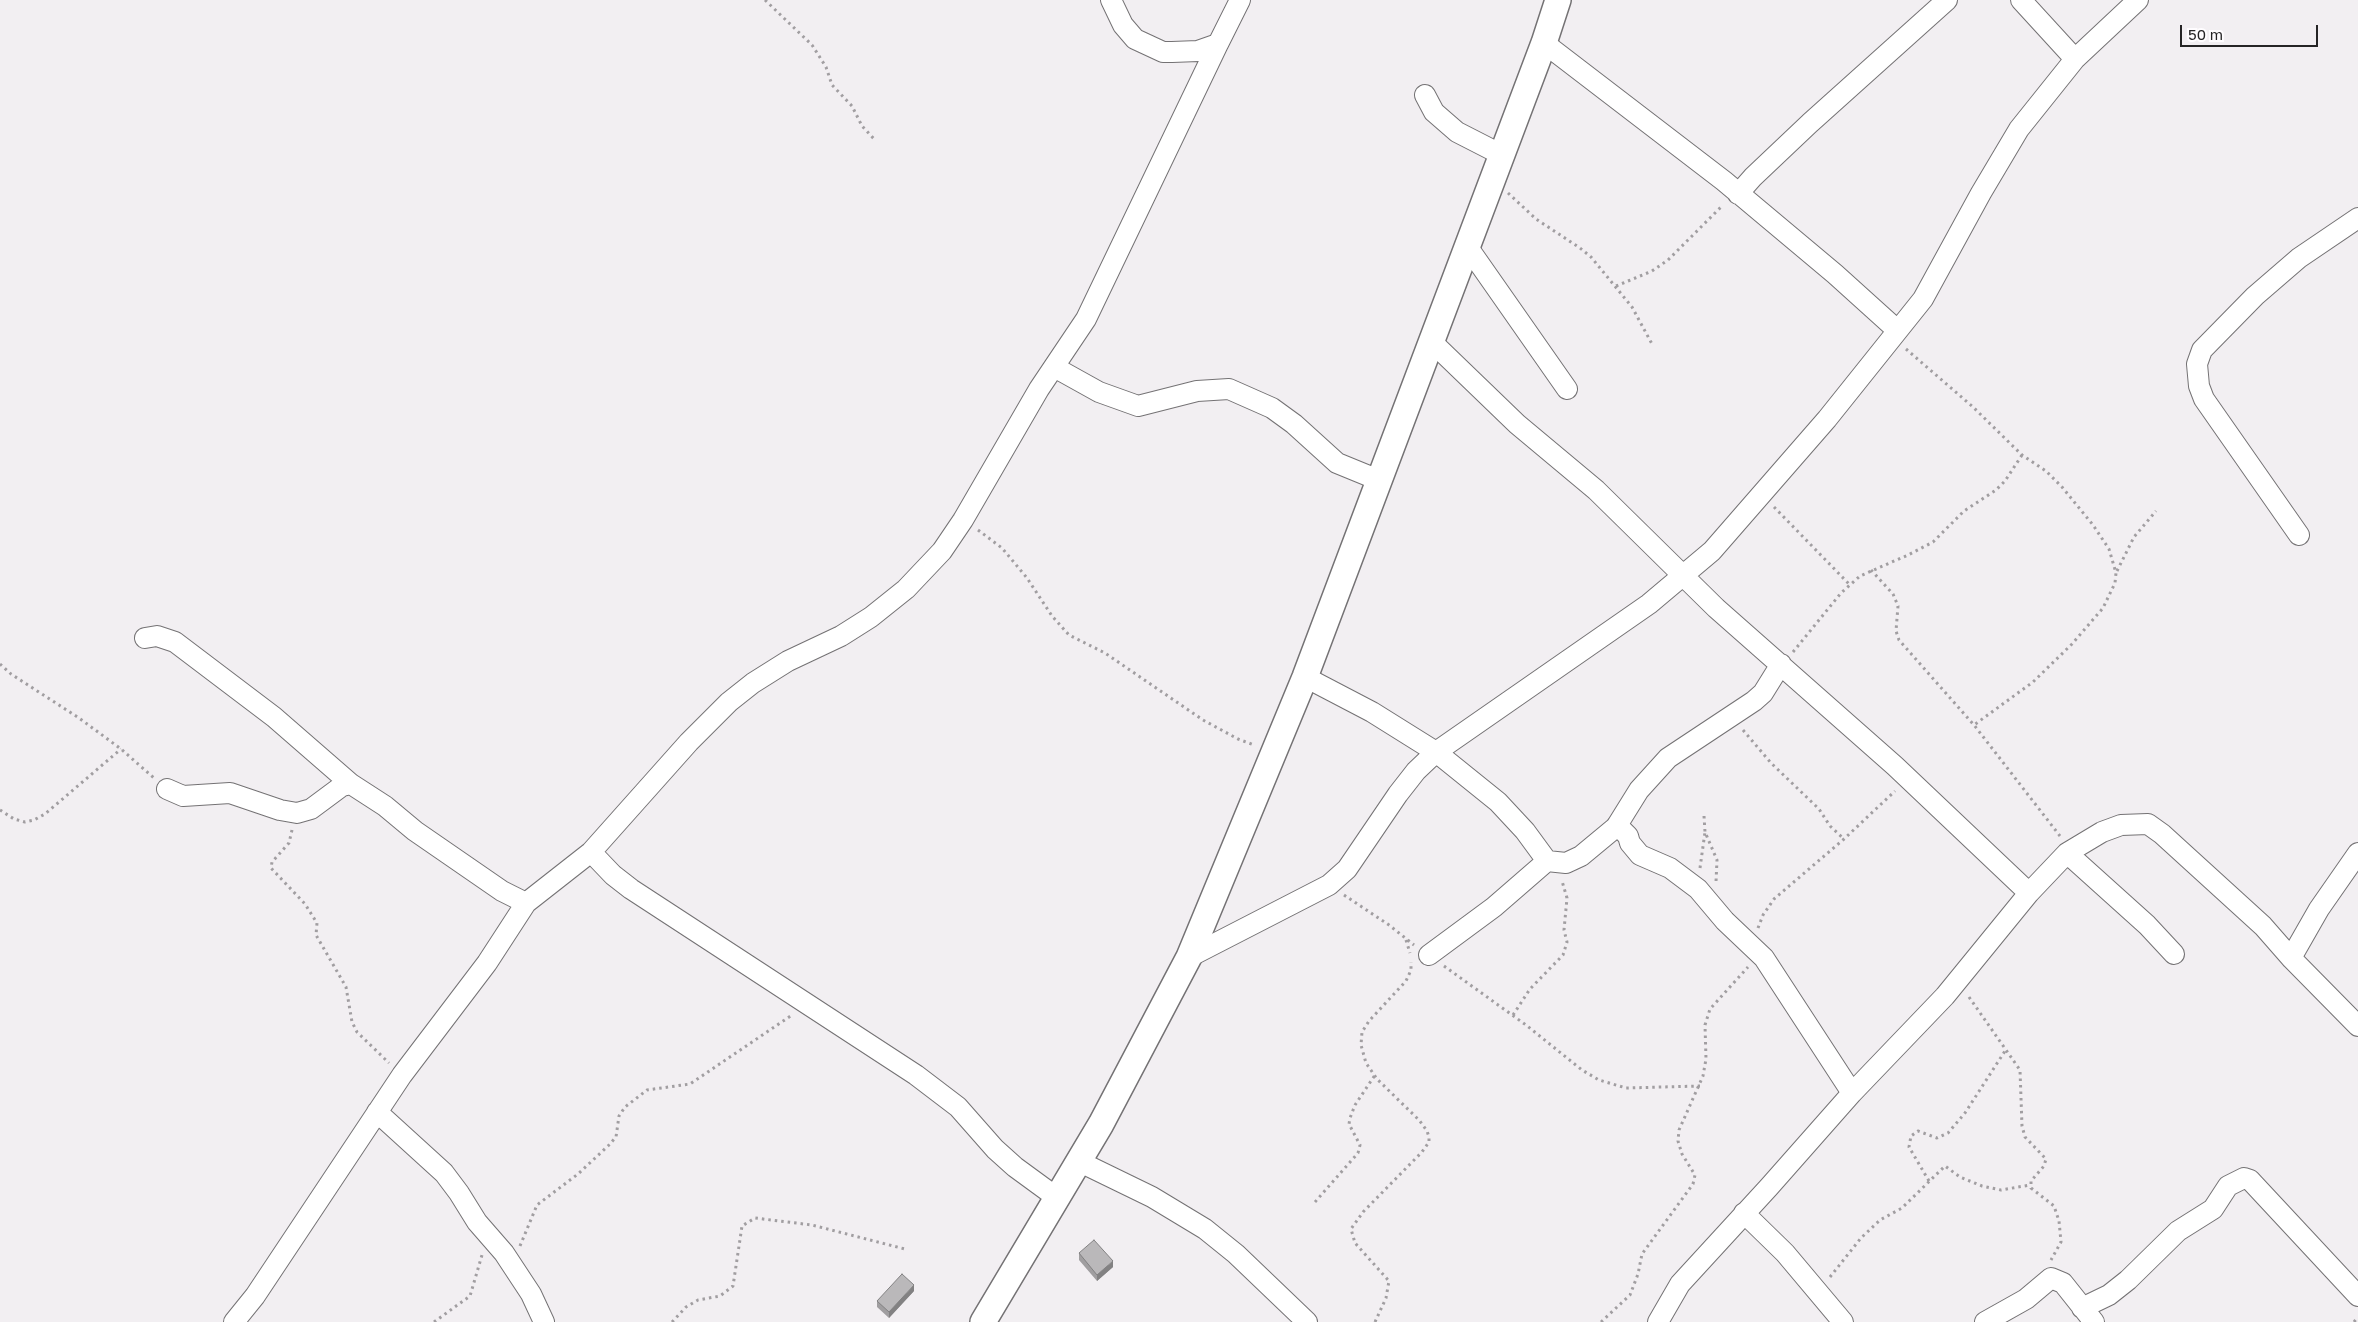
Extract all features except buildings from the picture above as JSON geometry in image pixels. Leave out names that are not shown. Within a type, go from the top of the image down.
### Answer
[{"type":"street","points":[[1111,0],[1123,26],[1136,39],[1150,47],[1172,52],[1198,51],[1218,44]]},
{"type":"street","points":[[234,1322],[254,1296],[402,1075],[487,963],[526,903],[591,852],[690,742],[729,702],[753,682],[788,661],[841,636],[871,617],[906,589],[942,551],[963,520],[1054,367],[1086,320],[1240,0]]},
{"type":"street","points":[[983,1322],[1056,1196],[1101,1124],[1189,957],[1306,676],[1381,481],[1544,43],[1558,0]]},
{"type":"street","points":[[1737,193],[1810,123],[1946,0]]},
{"type":"street","points":[[2021,0],[2075,59]]},
{"type":"street","points":[[1189,957],[1329,885],[1347,869],[1398,794],[1416,771],[1436,752],[1649,604],[1685,576],[1712,550],[1761,496],[1923,299],[1981,193],[2019,129],[2075,59],[2138,0]]},
{"type":"street","points":[[1544,43],[1737,193],[1835,274],[1894,333]]},
{"type":"street","points":[[1425,95],[1434,112],[1457,132],[1502,154]]},
{"type":"street","points":[[2299,535],[2204,399],[2199,386],[2197,364],[2202,350],[2255,296],[2299,258],[2358,218]]},
{"type":"street","points":[[1467,246],[1567,389]]},
{"type":"street","points":[[1432,342],[1504,412],[1596,490],[1742,633],[1782,665],[1815,697],[1909,779],[2029,893]]},
{"type":"street","points":[[1054,367],[1099,392],[1138,406],[1197,391],[1229,389],[1272,408],[1294,424],[1336,463],[1381,481]]},
{"type":"street","points":[[145,638],[157,636],[175,642],[274,717],[350,784],[385,806],[415,831],[502,891],[526,903]]},
{"type":"street","points":[[1429,956],[1551,862],[1566,863],[1581,856],[1617,825],[1639,790],[1668,758],[1763,693],[1782,665]]},
{"type":"street","points":[[1306,676],[1372,712],[1436,752],[1511,815],[1551,862]]},
{"type":"street","points":[[167,789],[184,796],[230,793],[280,810],[292,812],[310,809],[342,786],[350,784]]},
{"type":"street","points":[[1658,1322],[1680,1284],[1852,1093],[1915,1030],[1960,979],[2029,893],[2069,852],[2102,832],[2121,825],[2148,824],[2263,926],[2291,958],[2358,1026]]},
{"type":"street","points":[[1617,825],[1628,836],[1630,843],[1640,855],[1670,868],[1694,886],[1725,921],[1757,951],[1852,1093]]},
{"type":"street","points":[[591,852],[631,889],[916,1075],[958,1107],[995,1149],[1015,1167],[1056,1196]]},
{"type":"street","points":[[2069,852],[2174,954]]},
{"type":"street","points":[[2291,958],[2319,909],[2358,853]]},
{"type":"street","points":[[377,1112],[444,1173],[459,1192],[477,1222],[509,1262],[531,1294],[544,1322]]},
{"type":"street","points":[[1078,1161],[1152,1197],[1205,1229],[1236,1254],[1306,1322]]},
{"type":"street","points":[[1985,1322],[2026,1299],[2051,1278],[2063,1283],[2088,1315],[2178,1232],[2214,1209],[2228,1186],[2238,1179],[2244,1178],[2250,1180],[2358,1296]]},
{"type":"street","points":[[1744,1213],[1766,1233],[1819,1291],[1843,1322]]},
{"type":"path","points":[[766,0],[812,46],[826,67],[832,85],[852,106],[862,126],[876,140]]},
{"type":"path","points":[[1493,178],[1536,219],[1580,248],[1616,286],[1640,319],[1652,344]]},
{"type":"path","points":[[1616,286],[1652,271],[1668,260],[1737,193]]},
{"type":"path","points":[[1894,333],[2022,454],[2046,471],[2093,525],[2109,549],[2116,573]]},
{"type":"path","points":[[1782,665],[1804,635],[1850,585],[1871,570],[1908,555],[1933,542],[1964,511],[1996,490],[2005,481],[2022,454]]},
{"type":"path","points":[[1761,496],[1781,513],[1850,585]]},
{"type":"path","points":[[1974,724],[2033,682],[2072,644],[2103,608],[2115,583],[2116,573],[2126,550],[2156,511]]},
{"type":"path","points":[[963,520],[1002,548],[1028,578],[1052,616],[1069,635],[1105,652],[1203,720],[1238,739],[1274,752]]},
{"type":"path","points":[[1871,570],[1893,594],[1898,606],[1896,631],[1900,640],[1974,724],[2069,852]]},
{"type":"path","points":[[0,664],[11,674],[70,711],[121,749],[167,789]]},
{"type":"path","points":[[1731,716],[1771,763],[1819,809],[1830,826],[1844,839]]},
{"type":"path","points":[[0,810],[14,819],[24,822],[34,820],[46,814],[121,749]]},
{"type":"path","points":[[1601,1322],[1630,1295],[1642,1254],[1693,1184],[1695,1174],[1682,1154],[1678,1141],[1679,1130],[1700,1086],[1706,1059],[1705,1024],[1710,1009],[1757,951],[1763,915],[1774,899],[1844,839],[1909,779]]},
{"type":"path","points":[[292,812],[292,836],[272,862],[271,868],[305,904],[317,923],[316,935],[346,987],[352,1022],[357,1032],[402,1075]]},
{"type":"path","points":[[1694,886],[1701,865],[1705,832],[1704,816]]},
{"type":"path","points":[[1705,832],[1717,860],[1717,876],[1710,902]]},
{"type":"path","points":[[1513,1015],[1530,989],[1563,955],[1567,942],[1564,930],[1567,898],[1551,862]]},
{"type":"path","points":[[1329,885],[1389,925],[1406,940],[1513,1015],[1568,1060],[1599,1080],[1626,1088],[1700,1086]]},
{"type":"path","points":[[1375,1322],[1387,1293],[1389,1281],[1355,1243],[1351,1229],[1363,1212],[1422,1152],[1429,1142],[1428,1131],[1366,1063],[1361,1045],[1362,1032],[1369,1021],[1406,981],[1412,965],[1406,940]]},
{"type":"path","points":[[1960,979],[2005,1051],[2020,1070],[2022,1126],[2025,1137],[2046,1159],[2044,1166],[2031,1181],[2030,1185]]},
{"type":"path","points":[[509,1262],[521,1244],[537,1205],[578,1174],[608,1146],[616,1137],[619,1116],[625,1107],[647,1090],[690,1084],[806,1004]]},
{"type":"path","points":[[1929,1181],[1909,1147],[1911,1136],[1918,1131],[1937,1138],[1948,1132],[1965,1113],[2005,1051]]},
{"type":"path","points":[[1315,1202],[1358,1152],[1360,1145],[1349,1124],[1350,1118],[1355,1104],[1375,1075]]},
{"type":"path","points":[[1819,1291],[1861,1238],[1880,1220],[1902,1208],[1945,1166],[1960,1178],[1982,1186],[2001,1190],[2030,1185]]},
{"type":"path","points":[[2030,1185],[2033,1190],[2054,1206],[2059,1221],[2061,1242],[2051,1258],[2051,1278]]},
{"type":"path","points":[[672,1322],[686,1307],[698,1300],[720,1296],[732,1286],[742,1226],[755,1218],[812,1225],[905,1249]]},
{"type":"path","points":[[434,1322],[470,1296],[478,1265],[491,1239]]},
{"type":"path","points":[[2354,1322],[2358,1317]]}]
